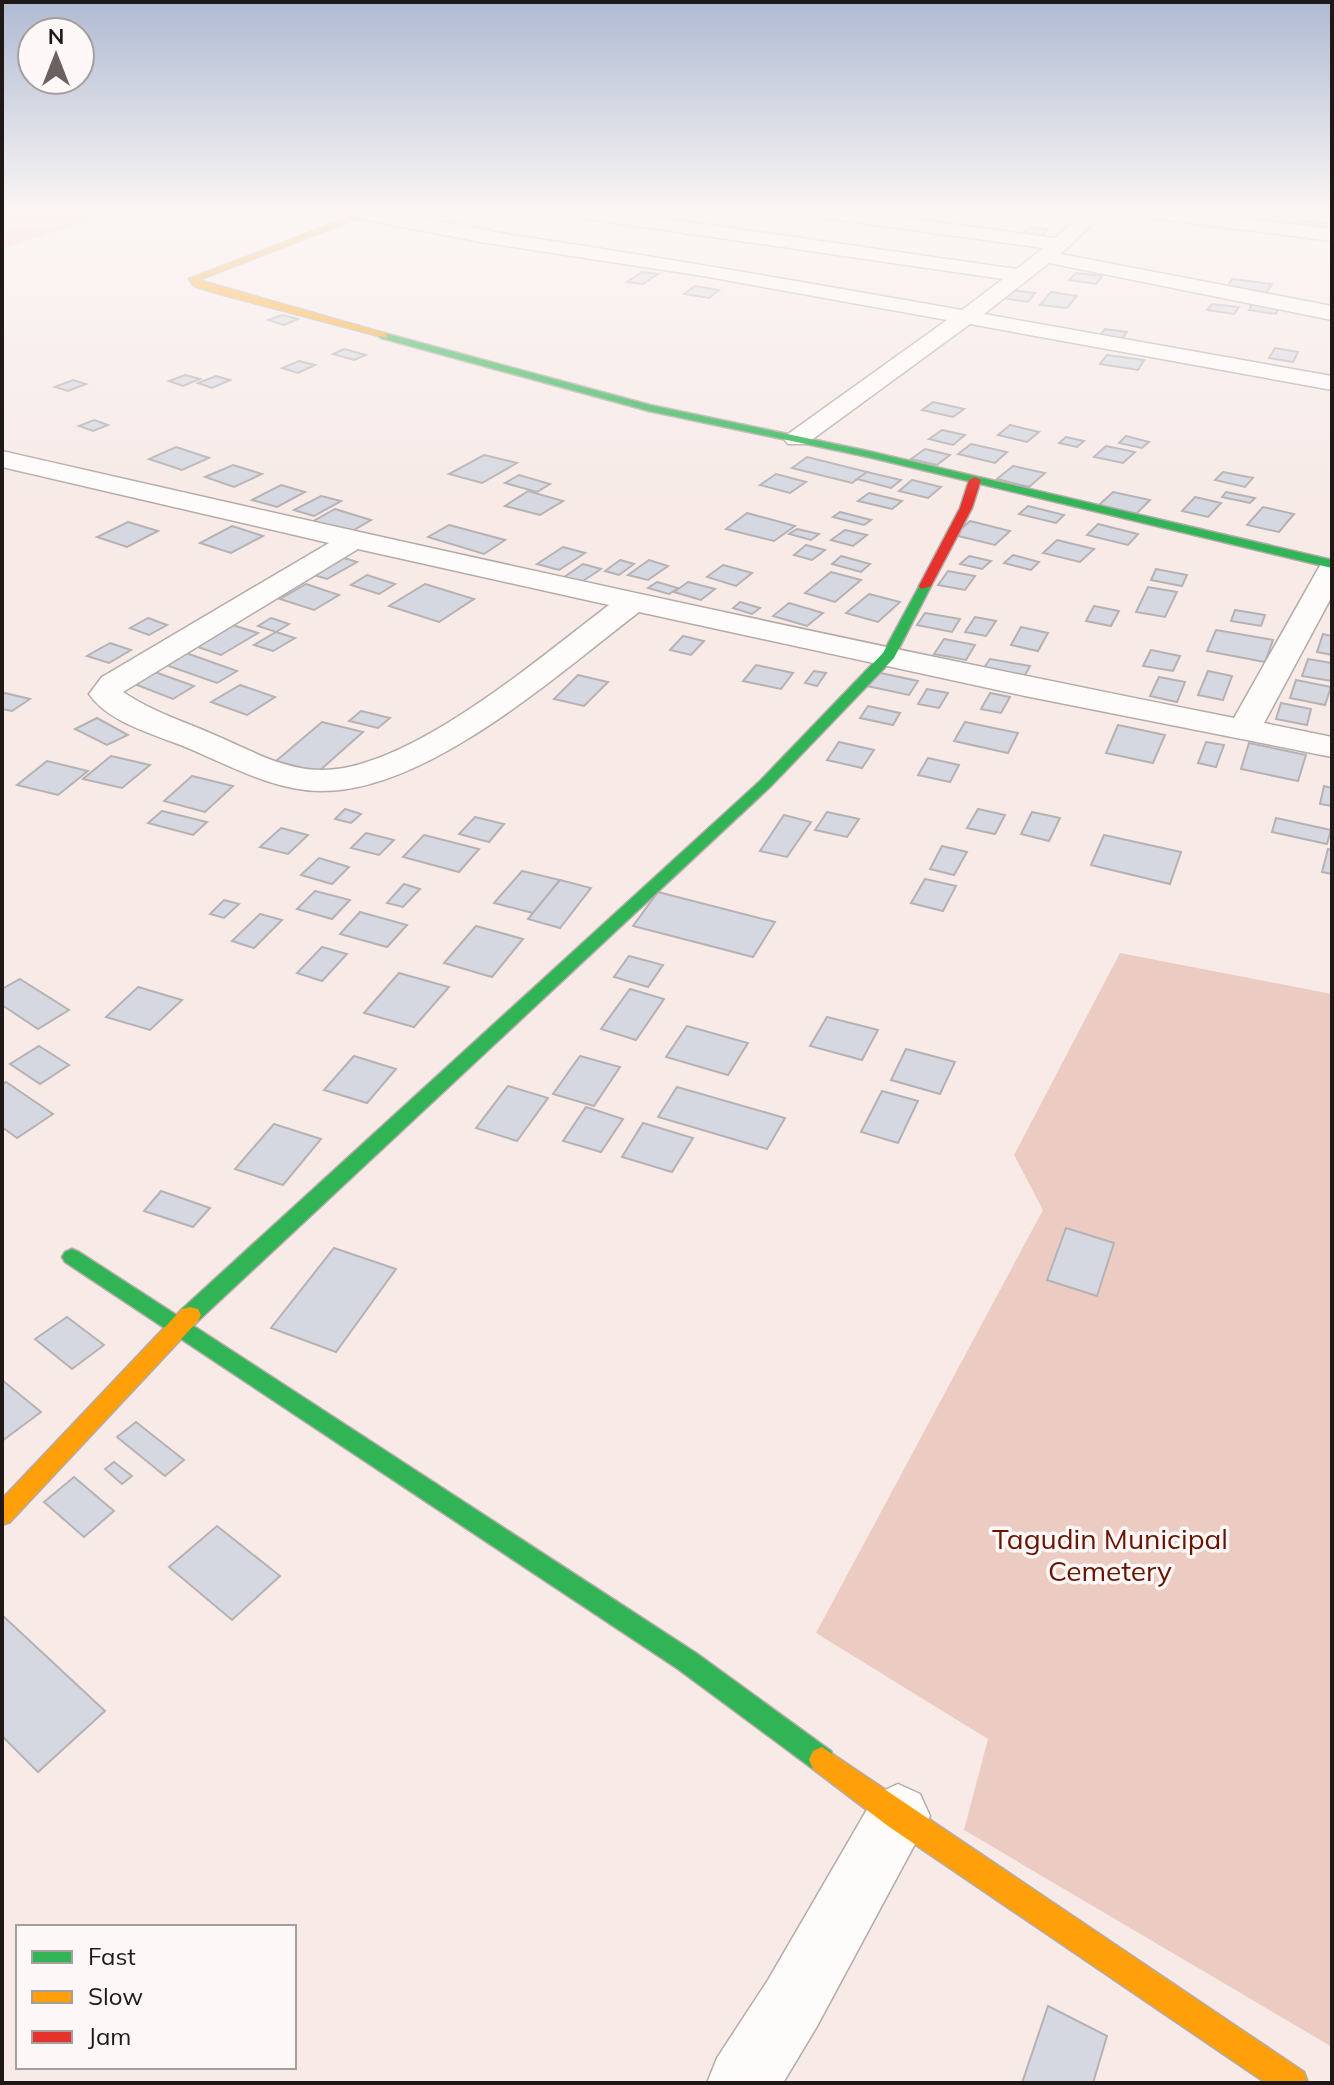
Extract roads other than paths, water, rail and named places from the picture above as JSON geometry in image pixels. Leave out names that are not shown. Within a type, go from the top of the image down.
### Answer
[{"type":"street","points":[[283,308],[649,408],[975,480],[1332,566],[1244,729]]},
{"type":"street","points":[[914,308],[1332,383]]},
{"type":"street","points":[[797,439],[852,394],[976,308]]},
{"type":"street","points":[[1311,308],[1332,313]]},
{"type":"street","points":[[2,459],[352,541],[1025,686],[1332,747]]},
{"type":"street","points":[[4,1509],[178,1326],[822,728],[889,655],[966,508],[975,480]]},
{"type":"street","points":[[352,541],[113,684],[105,694],[175,730],[274,772],[311,780],[351,777],[394,762],[454,733],[634,601]]},
{"type":"street","points":[[72,1257],[687,1661],[898,1816],[1293,2083]]},
{"type":"street","points":[[742,2083],[792,2004],[898,1816]]},
{"type":"park label","name":"Tagudin Municipal Cemetery","points":[[1110,1554]]}]
